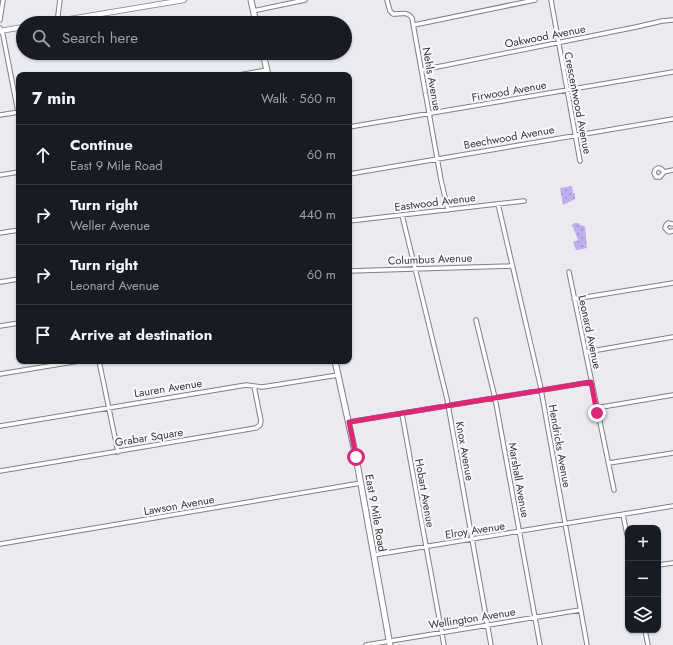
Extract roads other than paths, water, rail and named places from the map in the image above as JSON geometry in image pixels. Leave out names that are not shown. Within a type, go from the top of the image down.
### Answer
[{"type":"main road","points":[[251,0],[254,16]]},
{"type":"main road","points":[[264,60],[267,72]]},
{"type":"main road","name":"East 9 Mile Road","points":[[336,364],[361,483],[390,643]]},
{"type":"street","points":[[0,20],[3,0]]},
{"type":"street","points":[[58,16],[60,0]]},
{"type":"street","points":[[89,16],[184,0]]},
{"type":"street","points":[[253,11],[305,0]]},
{"type":"street","points":[[387,0],[391,13],[409,14],[414,25],[535,0]]},
{"type":"street","name":"Crescentwood Avenue","points":[[551,0],[580,161]]},
{"type":"street","name":"Oakwood Avenue","points":[[422,70],[636,27],[662,20],[673,20]]},
{"type":"street","name":"Nehls Avenue","points":[[414,25],[441,180],[448,210]]},
{"type":"street","points":[[16,28],[0,30],[16,102]]},
{"type":"street","name":"Firwood Avenue","points":[[352,126],[673,72]]},
{"type":"street","points":[[0,115],[16,112]]},
{"type":"street","name":"Beechwood Avenue","points":[[352,173],[673,119]]},
{"type":"street","points":[[664,172],[673,170]]},
{"type":"street","points":[[0,175],[16,172]]},
{"type":"street","name":"Eastwood Avenue","points":[[352,221],[524,201]]},
{"type":"street","name":"Hendricks Avenue","points":[[498,204],[511,266],[541,391],[587,645]]},
{"type":"street","name":"Knox Avenue","points":[[402,215],[448,406],[491,645]]},
{"type":"street","points":[[673,224],[668,223],[665,226],[668,232],[673,231]]},
{"type":"street","points":[[0,233],[16,230]]},
{"type":"street","name":"Columbus Avenue","points":[[352,271],[511,266]]},
{"type":"street","name":"Leonard Avenue","points":[[569,272],[614,490]]},
{"type":"street","points":[[0,282],[16,279]]},
{"type":"street","points":[[574,299],[673,283]]},
{"type":"street","name":"Marshall Avenue","points":[[476,320],[495,398],[540,645]]},
{"type":"street","points":[[0,326],[16,323]]},
{"type":"street","points":[[586,352],[673,338]]},
{"type":"street","points":[[0,374],[61,364]]},
{"type":"street","points":[[100,364],[118,452]]},
{"type":"street","name":"Lauren Avenue","points":[[0,426],[243,385],[262,387],[338,375]]},
{"type":"street","points":[[349,422],[591,382]]},
{"type":"street","name":"Grabar Square","points":[[0,471],[259,427],[261,419],[254,386]]},
{"type":"street","points":[[596,408],[673,395]]},
{"type":"street","name":"Hobart Avenue","points":[[402,414],[444,645]]},
{"type":"street","points":[[609,463],[673,453]]},
{"type":"street","name":"Lawson Avenue","points":[[0,544],[361,483]]},
{"type":"street","name":"Elroy Avenue","points":[[374,555],[673,506]]},
{"type":"street","points":[[623,515],[625,525]]},
{"type":"street","points":[[661,565],[673,563]]},
{"type":"street","name":"Wellington Avenue","points":[[366,645],[390,643],[441,632],[580,610]]},
{"type":"street","points":[[646,633],[648,645]]}]
